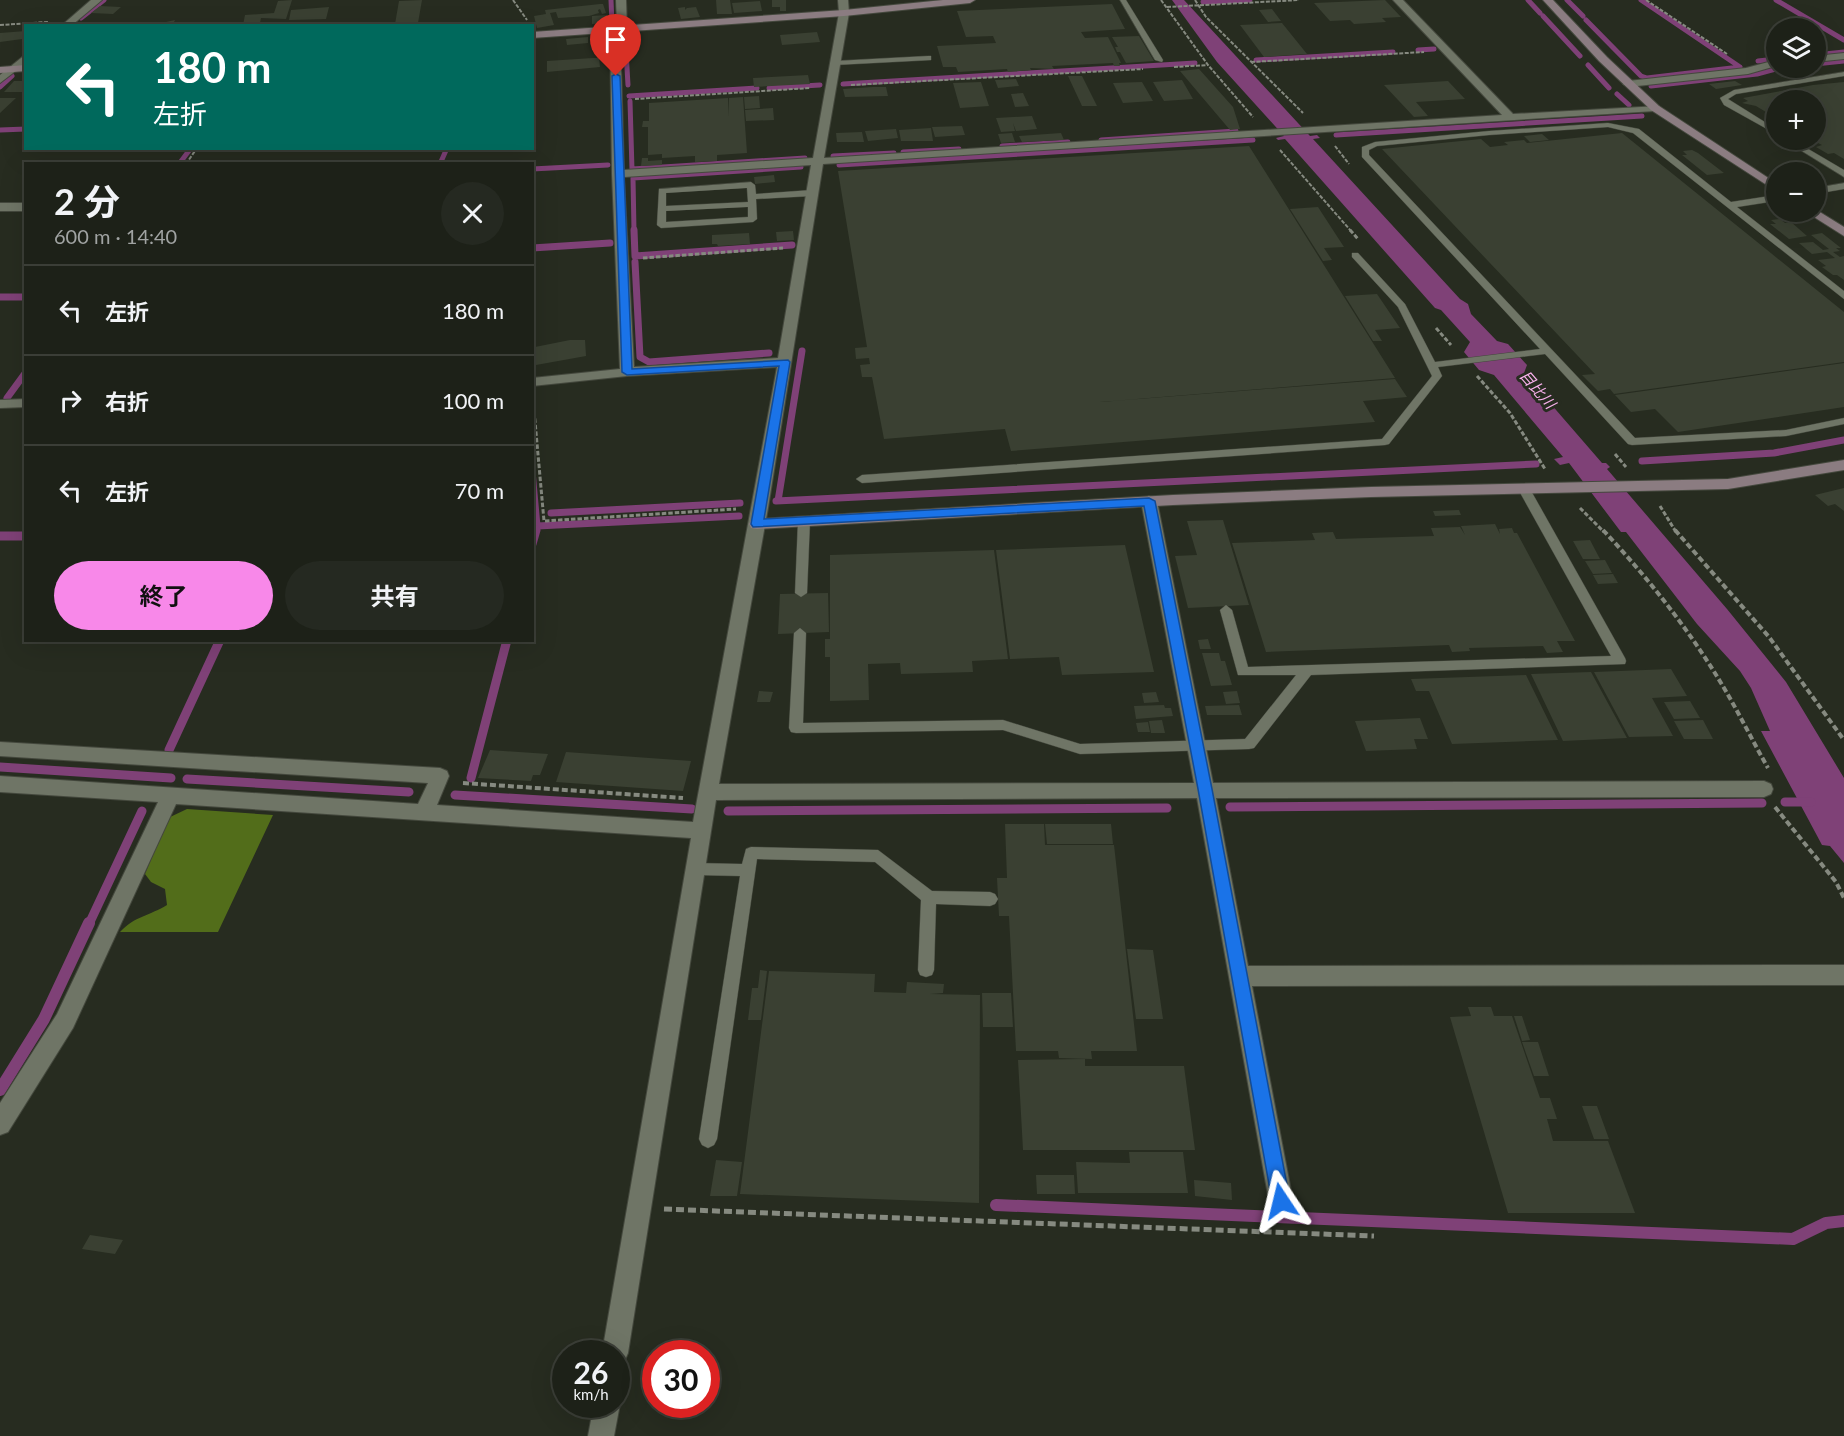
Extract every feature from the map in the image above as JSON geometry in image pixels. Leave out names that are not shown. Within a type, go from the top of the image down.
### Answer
[{"type":"street","points":[[67,23],[97,0]]},
{"type":"street","points":[[621,0],[616,100],[627,372]]},
{"type":"street","points":[[617,1340],[707,795],[759,516],[844,13],[843,0]]},
{"type":"street","points":[[534,35],[844,13],[969,0]]},
{"type":"street","points":[[1398,0],[1511,118]]},
{"type":"street","points":[[1548,0],[1628,84],[1655,108],[1766,181]]},
{"type":"street","points":[[1826,58],[1844,56]]},
{"type":"street","points":[[0,80],[6,69],[24,58]]},
{"type":"street","points":[[1628,84],[1750,70],[1766,66]]},
{"type":"street","points":[[6,69],[24,68]]},
{"type":"street","points":[[618,174],[1655,108]]},
{"type":"street","points":[[0,207],[24,207]]},
{"type":"street","points":[[1826,221],[1844,232]]},
{"type":"street","points":[[534,382],[627,372],[784,362]]},
{"type":"street","points":[[0,404],[24,403]]},
{"type":"street","points":[[759,516],[804,521],[1149,501],[1371,492],[1640,488],[1728,484],[1844,465]]},
{"type":"street","points":[[1149,501],[1281,1201]]},
{"type":"street","points":[[0,748],[440,776],[424,813]]},
{"type":"street","points":[[0,784],[702,831]]},
{"type":"street","points":[[707,795],[1205,789],[1764,789]]},
{"type":"street","points":[[0,1124],[65,1021],[170,796]]},
{"type":"street","points":[[1240,976],[1844,975]]},
{"type":"street","points":[[602,1436],[605,1418]]},
{"type":"lane","points":[[1123,0],[1159,60]]},
{"type":"lane","points":[[835,63],[928,58]]},
{"type":"lane","points":[[1766,126],[1727,103],[1724,98],[1734,92],[1844,74]]},
{"type":"lane","points":[[1844,296],[1636,131],[1608,125],[1376,144],[1365,149],[1365,155],[1632,442],[1786,433],[1844,422]]},
{"type":"lane","points":[[1804,150],[1844,174]]},
{"type":"lane","points":[[751,185],[752,200],[753,219],[661,225],[662,191],[751,185]]},
{"type":"lane","points":[[1826,189],[1844,186]]},
{"type":"lane","points":[[661,210],[812,193]]},
{"type":"lane","points":[[1730,205],[1766,200]]},
{"type":"lane","points":[[862,479],[1385,442],[1437,376],[1402,306],[1355,255]]},
{"type":"lane","points":[[1431,365],[1547,351]]},
{"type":"lane","points":[[1226,610],[1243,672],[1620,661],[1524,489]]},
{"type":"lane","points":[[801,593],[804,521]]},
{"type":"lane","points":[[800,633],[796,728],[1003,725],[1080,749],[1249,744],[1308,670]]},
{"type":"lane","points":[[708,1139],[751,853],[878,856],[929,897],[990,899]]},
{"type":"lane","points":[[696,869],[748,870]]},
{"type":"lane","points":[[926,970],[929,897]]},
{"type":"path","points":[[513,0],[530,24]]},
{"type":"path","points":[[1161,0],[1208,65],[1248,109],[1266,134]]},
{"type":"path","points":[[1167,7],[1299,0]]},
{"type":"path","points":[[1646,0],[1750,70]]},
{"type":"path","points":[[45,24],[67,23]]},
{"type":"path","points":[[0,26],[24,25]]},
{"type":"path","points":[[1251,62],[1447,51]]},
{"type":"path","points":[[1172,67],[1208,65]]},
{"type":"path","points":[[616,100],[1149,68]]},
{"type":"path","points":[[622,260],[804,247]]},
{"type":"path","points":[[534,416],[544,520],[759,516]]},
{"type":"path","points":[[438,781],[707,795]]},
{"type":"path","points":[[640,1208],[1374,1236]]},
{"type":"green space","points":[[187,809],[273,815],[218,932],[120,932],[137,919],[167,905],[165,889],[151,882],[145,874],[168,818]]},
{"type":"shaded area","points":[[1172,0],[1184,0],[1310,136],[1317,135],[1320,138],[1313,139],[1460,299],[1468,304],[1471,314],[1497,341],[1508,344],[1527,365],[1524,373],[1602,463],[1610,467],[1607,469],[1786,682],[1844,778],[1844,863],[1830,846],[1822,845],[1761,731],[1770,731],[1751,688],[1740,671],[1697,624],[1626,532],[1621,532],[1569,463],[1560,465],[1554,459],[1563,457],[1494,375],[1479,370],[1464,352],[1470,342],[1441,310],[1435,308],[1285,139],[1276,138],[1284,136],[1217,62]]},
{"type":"building","points":[[292,0],[286,19],[261,18],[260,23],[243,24],[245,15],[274,13],[278,1]]},
{"type":"building","points":[[422,0],[418,23],[395,24],[399,1]]},
{"type":"building","points":[[716,0],[730,0],[732,14],[717,14]]},
{"type":"building","points":[[772,0],[786,0],[786,11],[780,11],[780,7],[772,7]]},
{"type":"building","points":[[1385,0],[1401,17],[1382,18],[1386,22],[1354,24],[1350,20],[1330,21],[1314,3]]},
{"type":"building","points":[[760,1],[762,11],[734,13],[732,3]]},
{"type":"building","points":[[603,4],[606,13],[602,14],[600,9],[599,13],[589,16],[558,18],[556,12],[550,13],[554,25],[537,28],[534,16],[546,14],[545,10]]},
{"type":"building","points":[[1112,4],[1125,29],[1081,32],[1085,38],[1108,37],[1121,63],[1119,63],[1120,66],[1114,66],[1113,63],[1052,66],[1054,69],[1030,68],[1031,70],[1008,72],[1007,69],[958,72],[956,67],[943,67],[937,46],[996,43],[993,36],[966,37],[957,11]]},
{"type":"building","points":[[100,6],[121,7],[113,14],[91,13]]},
{"type":"building","points":[[329,7],[326,19],[289,20],[291,10]]},
{"type":"building","points":[[685,7],[685,10],[696,7],[700,17],[681,19],[678,8]]},
{"type":"building","points":[[1272,9],[1281,21],[1268,22],[1259,10]]},
{"type":"building","points":[[607,15],[607,23],[592,24],[592,16]]},
{"type":"building","points":[[175,20],[174,22],[225,22],[224,24],[164,24]]},
{"type":"building","points":[[117,22],[159,22],[157,24],[115,24]]},
{"type":"building","points":[[1282,23],[1307,54],[1264,57],[1240,25]]},
{"type":"building","points":[[24,31],[24,38],[0,42],[0,33]]},
{"type":"building","points":[[817,32],[820,42],[782,45],[780,35]]},
{"type":"building","points":[[1139,36],[1154,61],[1126,63],[1120,52],[1117,52],[1115,47],[1118,47],[1112,37]]},
{"type":"building","points":[[588,37],[588,43],[567,45],[566,39]]},
{"type":"building","points":[[599,58],[600,67],[547,72],[547,61]]},
{"type":"building","points":[[1199,69],[1233,107],[1240,129],[1230,130],[1180,71]]},
{"type":"building","points":[[808,75],[810,84],[754,87],[753,78]]},
{"type":"building","points":[[1068,76],[1082,76],[1097,106],[1082,106]]},
{"type":"building","points":[[1016,79],[1019,86],[998,88],[995,80]]},
{"type":"building","points":[[1182,80],[1193,99],[1164,101],[1153,82]]},
{"type":"building","points":[[14,81],[23,81],[24,92],[4,92]]},
{"type":"building","points":[[1448,81],[1465,99],[1416,102],[1428,116],[1414,117],[1384,85]]},
{"type":"building","points":[[1735,81],[1742,85],[1716,89],[1709,84]]},
{"type":"building","points":[[981,82],[989,106],[960,108],[953,83]]},
{"type":"building","points":[[1142,82],[1153,101],[1123,103],[1113,83]]},
{"type":"building","points":[[1844,82],[1844,159],[1834,153],[1828,154],[1821,150],[1826,150],[1826,90],[1786,90]]},
{"type":"building","points":[[886,87],[888,96],[845,97],[843,89]]},
{"type":"building","points":[[1023,93],[1029,106],[1015,107],[1011,94]]},
{"type":"building","points":[[1766,94],[1766,112],[1756,106],[1742,103],[1748,101],[1743,98]]},
{"type":"building","points":[[759,96],[760,108],[745,109],[744,97]]},
{"type":"building","points":[[743,97],[747,153],[717,155],[717,161],[695,162],[695,156],[662,158],[662,154],[648,155],[648,127],[642,127],[643,121],[649,121],[649,103],[728,98],[729,117],[729,98]]},
{"type":"building","points":[[0,98],[16,98],[0,113]]},
{"type":"building","points":[[773,108],[774,120],[746,121],[745,110]]},
{"type":"building","points":[[1032,116],[1037,129],[1016,131],[1013,123],[1015,131],[1001,132],[996,118]]},
{"type":"building","points":[[962,126],[965,135],[935,137],[932,127]]},
{"type":"building","points":[[931,128],[933,141],[901,141],[899,130]]},
{"type":"building","points":[[896,129],[898,138],[868,141],[865,131]]},
{"type":"building","points":[[862,132],[864,142],[837,142],[836,133]]},
{"type":"building","points":[[1012,133],[1015,142],[1001,143],[998,134]]},
{"type":"building","points":[[1061,133],[1064,140],[1022,142],[1019,136]]},
{"type":"building","points":[[1622,133],[1844,312],[1844,362],[1614,394],[1610,389],[1598,391],[1582,375],[1595,374],[1382,149],[1481,139],[1490,147],[1508,145],[1504,142],[1524,140],[1527,143]]},
{"type":"building","points":[[1542,134],[1549,140],[1530,142],[1524,136]]},
{"type":"building","points":[[1249,146],[1395,378],[1100,402],[1395,379],[1407,397],[1363,401],[1375,422],[1011,451],[1005,429],[884,439],[872,377],[862,377],[860,365],[870,364],[869,358],[856,359],[855,348],[867,347],[838,171]]},
{"type":"building","points":[[1692,150],[1724,173],[1707,175],[1682,155],[1687,155],[1683,151]]},
{"type":"building","points":[[642,158],[648,158],[648,161],[662,160],[662,165],[641,166]]},
{"type":"building","points":[[774,175],[775,182],[755,184],[754,177]]},
{"type":"building","points":[[1318,207],[1344,247],[1324,248],[1332,260],[1323,261],[1290,209]]},
{"type":"building","points":[[1774,222],[1791,222],[1807,236],[1789,239],[1770,224],[1776,224]]},
{"type":"building","points":[[793,231],[794,240],[777,241],[776,232]]},
{"type":"building","points":[[749,233],[750,244],[718,246],[712,244],[712,235]]},
{"type":"building","points":[[1822,233],[1841,248],[1836,248],[1840,251],[1833,252],[1840,257],[1844,256],[1844,280],[1822,267],[1826,266],[1818,260],[1835,258],[1827,252],[1812,254],[1799,243],[1813,242],[1823,250],[1829,249],[1811,235]]},
{"type":"building","points":[[1377,294],[1400,328],[1375,330],[1382,341],[1373,341],[1345,296]]},
{"type":"building","points":[[570,340],[585,340],[586,356],[536,365],[535,347]]},
{"type":"building","points":[[1844,363],[1844,407],[1678,432],[1655,409],[1631,412],[1615,395]]},
{"type":"building","points":[[1844,488],[1844,511],[1835,504],[1828,506],[1815,495]]},
{"type":"building","points":[[1459,510],[1461,515],[1435,516],[1433,511]]},
{"type":"building","points":[[1223,520],[1249,605],[1188,608],[1175,556],[1197,555],[1187,521]]},
{"type":"building","points":[[1495,524],[1500,534],[1499,529],[1512,528],[1514,533],[1517,533],[1575,641],[1557,641],[1563,652],[1547,653],[1543,646],[1469,648],[1470,651],[1452,652],[1449,645],[1266,652],[1232,543],[1315,540],[1312,533],[1333,532],[1336,539],[1434,536],[1431,528],[1460,527],[1465,535],[1461,526]]},
{"type":"building","points":[[1590,540],[1600,559],[1583,559],[1573,541]]},
{"type":"building","points":[[1125,545],[1154,672],[1062,675],[1059,657],[1010,659],[996,550]]},
{"type":"building","points":[[994,550],[1008,659],[972,661],[973,672],[901,674],[900,663],[868,664],[869,700],[830,701],[830,657],[825,657],[825,639],[830,639],[830,555]]},
{"type":"building","points":[[1605,560],[1612,573],[1593,574],[1585,561]]},
{"type":"building","points":[[1613,574],[1618,583],[1598,584],[1593,575]]},
{"type":"building","points":[[828,593],[829,632],[778,634],[780,594]]},
{"type":"building","points":[[1208,639],[1211,649],[1200,649],[1198,640]]},
{"type":"building","points":[[1202,653],[1219,653],[1221,661],[1225,661],[1232,685],[1211,686]]},
{"type":"building","points":[[1671,669],[1687,696],[1652,698],[1673,736],[1629,737],[1594,672]]},
{"type":"building","points":[[1591,672],[1627,738],[1563,741],[1531,674]]},
{"type":"building","points":[[1526,675],[1558,740],[1452,744],[1429,691],[1416,691],[1411,679]]},
{"type":"building","points":[[759,691],[773,692],[770,702],[757,702]]},
{"type":"building","points":[[1237,691],[1240,703],[1226,704],[1223,692]]},
{"type":"building","points":[[1156,692],[1159,702],[1144,703],[1142,693]]},
{"type":"building","points":[[1690,701],[1700,718],[1674,719],[1664,702]]},
{"type":"building","points":[[1164,705],[1165,708],[1171,708],[1173,716],[1136,719],[1134,706]]},
{"type":"building","points":[[1239,705],[1242,715],[1207,715],[1205,706]]},
{"type":"building","points":[[1420,718],[1428,739],[1414,739],[1417,749],[1366,751],[1355,721]]},
{"type":"building","points":[[1162,720],[1165,733],[1151,733],[1149,721]]},
{"type":"building","points":[[1703,720],[1713,739],[1684,739],[1674,721]]},
{"type":"building","points":[[1148,722],[1150,732],[1138,732],[1136,723]]},
{"type":"building","points":[[490,750],[548,754],[540,775],[533,775],[531,781],[478,778]]},
{"type":"building","points":[[566,752],[691,761],[683,791],[556,782]]},
{"type":"building","points":[[1005,824],[1044,824],[1045,845],[1114,845],[1137,1051],[1091,1051],[1092,1059],[1059,1058],[1058,1051],[1016,1051],[1009,916],[999,916],[997,878],[1007,878]]},
{"type":"building","points":[[1045,824],[1111,824],[1113,844],[1047,844]]},
{"type":"building","points":[[1127,949],[1153,950],[1163,1019],[1136,1019]]},
{"type":"building","points":[[760,970],[767,971],[761,1020],[748,1020],[752,988],[758,988]]},
{"type":"building","points":[[769,971],[875,974],[874,992],[906,993],[907,982],[944,984],[943,993],[930,994],[980,995],[979,1203],[740,1194]]},
{"type":"building","points":[[982,993],[1011,993],[1013,1027],[983,1027]]},
{"type":"building","points":[[1468,1007],[1491,1007],[1494,1016],[1512,1016],[1540,1098],[1550,1098],[1557,1119],[1547,1119],[1553,1141],[1608,1141],[1635,1213],[1508,1213],[1450,1017],[1471,1016]]},
{"type":"building","points":[[1514,1016],[1522,1016],[1530,1040],[1522,1041]]},
{"type":"building","points":[[1522,1042],[1538,1042],[1549,1076],[1534,1076]]},
{"type":"building","points":[[1085,1059],[1085,1066],[1184,1066],[1195,1150],[1023,1150],[1018,1060]]},
{"type":"building","points":[[1582,1106],[1597,1106],[1609,1139],[1594,1139]]},
{"type":"building","points":[[1129,1152],[1183,1152],[1188,1193],[1078,1193],[1076,1162],[1130,1163]]},
{"type":"building","points":[[716,1160],[742,1162],[737,1196],[710,1196]]},
{"type":"building","points":[[1036,1175],[1074,1175],[1075,1194],[1037,1194]]},
{"type":"building","points":[[1194,1180],[1231,1183],[1232,1200],[1195,1196]]},
{"type":"building","points":[[90,1235],[123,1240],[115,1254],[82,1249]]},
{"type":"waterway","points":[[81,18],[104,0]]},
{"type":"waterway","points":[[611,0],[612,24]]},
{"type":"waterway","points":[[1203,2],[1250,0]]},
{"type":"waterway","points":[[1528,0],[1540,13]]},
{"type":"waterway","points":[[1567,0],[1583,16]]},
{"type":"waterway","points":[[1586,20],[1641,76],[1647,78],[1740,67],[1641,0]]},
{"type":"waterway","points":[[1776,0],[1844,40]]},
{"type":"waterway","points":[[1543,16],[1580,56]]},
{"type":"waterway","points":[[1418,50],[1434,49]]},
{"type":"waterway","points":[[626,51],[628,85]]},
{"type":"waterway","points":[[1256,60],[1393,52]]},
{"type":"waterway","points":[[1826,54],[1844,52]]},
{"type":"waterway","points":[[1758,61],[1766,60]]},
{"type":"waterway","points":[[1826,63],[1844,61]]},
{"type":"waterway","points":[[843,84],[1195,63]]},
{"type":"waterway","points":[[1588,65],[1609,88]]},
{"type":"waterway","points":[[1651,86],[1766,72]]},
{"type":"waterway","points":[[0,87],[12,76]]},
{"type":"waterway","points":[[769,88],[820,85]]},
{"type":"waterway","points":[[629,96],[757,88]]},
{"type":"waterway","points":[[1617,94],[1629,105]]},
{"type":"waterway","points":[[630,101],[632,170]]},
{"type":"waterway","points":[[1336,135],[1642,116]]},
{"type":"waterway","points":[[0,130],[24,129]]},
{"type":"waterway","points":[[1101,140],[1236,131]]},
{"type":"waterway","points":[[839,165],[1253,140]]},
{"type":"waterway","points":[[1002,146],[1068,142]]},
{"type":"waterway","points":[[903,152],[959,149]]},
{"type":"waterway","points":[[180,162],[190,150]]},
{"type":"waterway","points":[[441,162],[446,150]]},
{"type":"waterway","points":[[833,156],[894,153]]},
{"type":"waterway","points":[[632,169],[805,158]]},
{"type":"waterway","points":[[534,169],[608,165]]},
{"type":"waterway","points":[[634,231],[633,178],[801,167]]},
{"type":"waterway","points":[[634,230],[635,256],[792,245]]},
{"type":"waterway","points":[[534,248],[610,243]]},
{"type":"waterway","points":[[635,262],[640,357],[649,362],[769,353]]},
{"type":"waterway","points":[[0,297],[24,297]]},
{"type":"waterway","points":[[778,501],[802,351]]},
{"type":"waterway","points":[[7,398],[24,375]]},
{"type":"waterway","points":[[1642,461],[1774,453],[1844,440]]},
{"type":"waterway","points":[[778,501],[1536,464]]},
{"type":"waterway","points":[[534,493],[537,526]]},
{"type":"waterway","points":[[551,513],[740,503]]},
{"type":"waterway","points":[[537,526],[739,516]]},
{"type":"waterway","points":[[535,532],[537,526]]},
{"type":"waterway","points":[[534,537],[536,530]]},
{"type":"waterway","points":[[0,536],[24,536]]},
{"type":"waterway","points":[[169,750],[219,642]]},
{"type":"waterway","points":[[471,778],[506,642]]},
{"type":"waterway","points":[[0,767],[171,778]]},
{"type":"waterway","points":[[187,779],[409,792]]},
{"type":"waterway","points":[[455,795],[692,809]]},
{"type":"waterway","points":[[1785,802],[1811,802]]},
{"type":"waterway","points":[[1230,807],[1762,803]]},
{"type":"waterway","points":[[728,811],[1167,808]]},
{"type":"waterway","points":[[89,924],[142,811]]},
{"type":"waterway","points":[[0,1090],[44,1019],[89,923]]},
{"type":"waterway","points":[[996,1205],[1793,1239],[1826,1223],[1844,1221]]},
{"type":"route","points":[[616,76],[627,372],[784,362],[757,524],[1149,501],[1281,1201]]},
{"type":"water label","name":"目比川","points":[[1538,389]]}]
